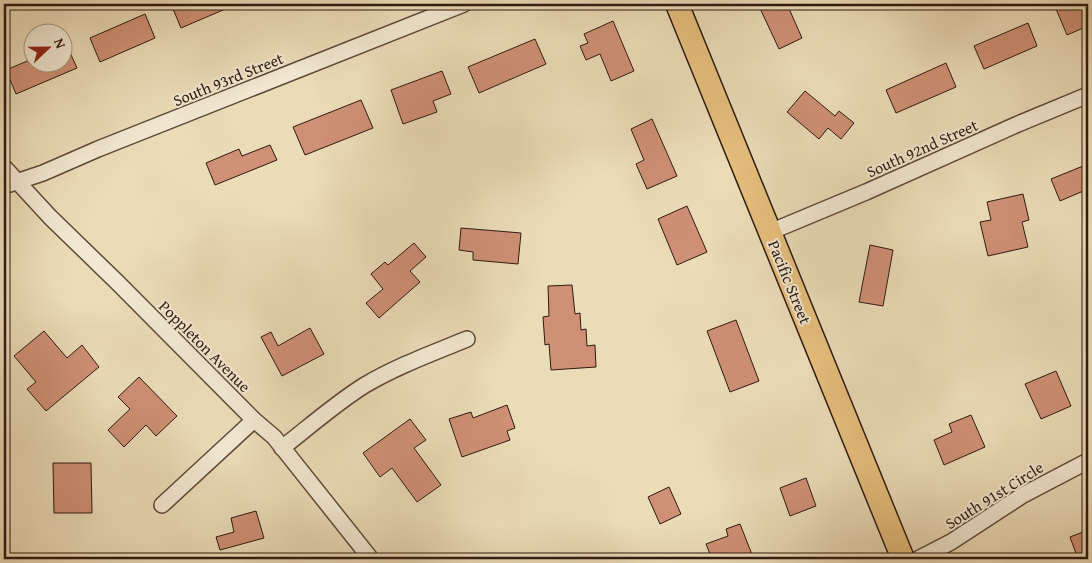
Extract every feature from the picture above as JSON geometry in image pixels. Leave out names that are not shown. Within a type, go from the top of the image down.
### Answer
[{"type":"main road","name":"Pacific Street","points":[[678,4],[903,559]]},
{"type":"street","name":"South 93rd Street","points":[[10,184],[43,173],[464,4]]},
{"type":"street","name":"South 92nd Street","points":[[770,232],[866,192],[1088,94]]},
{"type":"street","name":"Poppleton Avenue","points":[[4,167],[10,184],[50,217],[274,438],[371,559]]},
{"type":"street","points":[[282,448],[339,403],[366,385],[404,365],[467,339]]},
{"type":"street","points":[[162,505],[254,420]]},
{"type":"street","name":"South 91st Circle","points":[[918,559],[950,542],[1023,495],[1088,461]]},
{"type":"building","points":[[171,4],[237,4],[181,28]]},
{"type":"building","points":[[758,4],[787,4],[802,38],[779,49]]},
{"type":"building","points":[[1054,4],[1088,4],[1088,26],[1067,35]]},
{"type":"building","points":[[145,14],[155,38],[100,62],[90,38]]},
{"type":"building","points":[[613,21],[634,71],[611,81],[600,54],[586,60],[580,46],[588,43],[584,34]]},
{"type":"building","points":[[1028,23],[1037,46],[984,69],[974,46]]},
{"type":"building","points":[[535,39],[546,64],[479,93],[468,67]]},
{"type":"building","points":[[72,57],[77,68],[72,70]]},
{"type":"building","points":[[22,63],[22,72],[68,72],[16,94],[6,70]]},
{"type":"building","points":[[946,63],[956,87],[896,113],[886,90]]},
{"type":"building","points":[[442,71],[451,94],[433,101],[437,112],[403,124],[391,90]]},
{"type":"building","points":[[805,91],[835,116],[839,111],[854,123],[841,139],[828,128],[819,139],[787,112]]},
{"type":"building","points":[[361,100],[373,128],[305,155],[293,127]]},
{"type":"building","points":[[652,119],[677,176],[647,189],[636,164],[644,160],[631,129]]},
{"type":"building","points":[[270,145],[277,160],[215,185],[206,163],[239,149],[242,156]]},
{"type":"building","points":[[1088,164],[1088,189],[1060,201],[1051,179]]},
{"type":"building","points":[[1023,194],[1029,220],[1022,222],[1028,247],[988,256],[980,222],[991,220],[987,202]]},
{"type":"building","points":[[687,206],[707,252],[677,265],[658,219]]},
{"type":"building","points":[[461,228],[521,233],[518,264],[473,260],[473,252],[459,250]]},
{"type":"building","points":[[414,243],[426,257],[410,271],[420,282],[379,318],[366,303],[383,289],[371,274],[385,262],[388,265]]},
{"type":"building","points":[[870,245],[893,250],[883,306],[859,302]]},
{"type":"building","points":[[572,285],[575,314],[580,313],[581,330],[586,329],[587,346],[595,345],[596,367],[551,370],[549,344],[545,345],[543,317],[549,316],[548,286]]},
{"type":"building","points":[[736,320],[759,381],[730,392],[707,331]]},
{"type":"building","points":[[310,328],[324,354],[282,376],[261,337],[271,332],[278,346]]},
{"type":"building","points":[[44,331],[67,358],[82,345],[99,367],[46,411],[27,389],[36,382],[14,356]]},
{"type":"building","points":[[1056,371],[1071,406],[1041,419],[1025,384]]},
{"type":"building","points":[[139,377],[177,416],[156,436],[146,425],[124,447],[108,430],[130,409],[118,397]]},
{"type":"building","points":[[507,405],[515,428],[507,431],[510,440],[462,457],[449,419],[471,412],[473,418]]},
{"type":"building","points":[[971,415],[985,447],[944,465],[934,440],[952,432],[949,424]]},
{"type":"building","points":[[410,419],[426,440],[414,448],[441,485],[417,502],[392,468],[380,477],[363,453]]},
{"type":"building","points":[[53,463],[91,463],[92,513],[54,513]]},
{"type":"building","points":[[806,478],[816,506],[790,516],[780,488]]},
{"type":"building","points":[[669,487],[681,514],[660,524],[648,497]]},
{"type":"building","points":[[256,511],[264,538],[220,550],[216,537],[234,532],[231,518]]},
{"type":"building","points":[[740,524],[753,557],[747,559],[712,559],[706,544],[728,536],[726,529]]},
{"type":"building","points":[[1088,530],[1088,559],[1078,559],[1070,537]]}]
